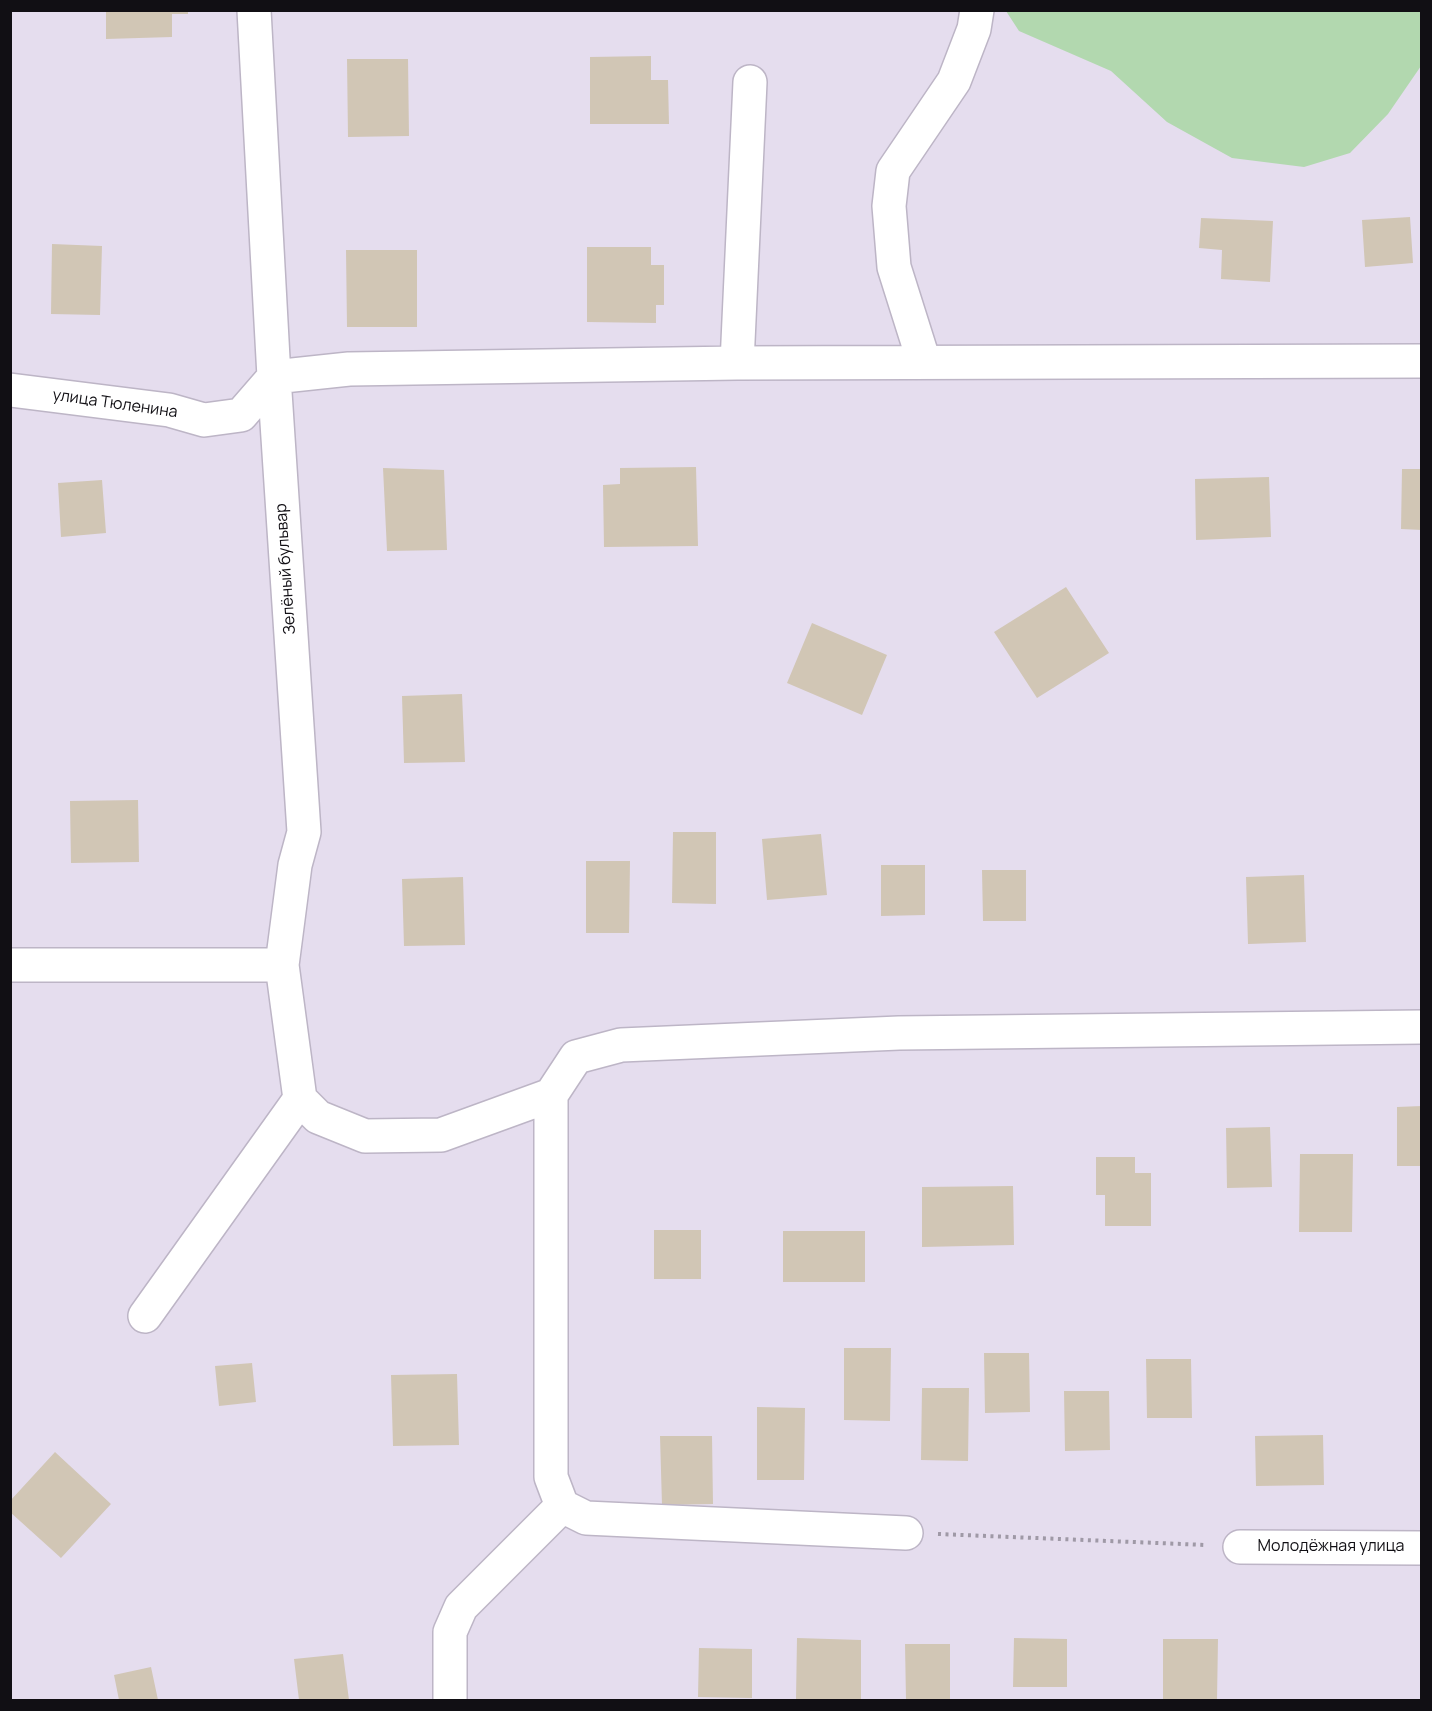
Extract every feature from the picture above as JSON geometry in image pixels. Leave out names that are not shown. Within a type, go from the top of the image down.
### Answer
[{"type":"street","name":"Зелёный бульвар","points":[[254,10],[274,377],[303,832],[295,865],[282,965],[309,1108]]},
{"type":"street","points":[[924,362],[894,267],[890,206],[892,171],[954,81],[974,29],[977,10]]},
{"type":"street","points":[[736,363],[750,82]]},
{"type":"street","points":[[274,377],[349,369],[736,363],[1422,361]]},
{"type":"street","name":"улица Тюленина","points":[[10,390],[169,410],[204,420],[241,415],[274,377]]},
{"type":"street","points":[[10,965],[282,965]]},
{"type":"street","points":[[906,1533],[586,1518],[562,1506],[551,1477],[551,1095],[576,1057],[621,1045],[899,1033],[1422,1027]]},
{"type":"street","points":[[145,1316],[309,1108],[365,1136],[441,1135],[551,1095]]},
{"type":"street","points":[[450,1701],[450,1632],[461,1607],[562,1506]]},
{"type":"street","name":"Молодёжная улица","points":[[1240,1547],[1422,1548]]},
{"type":"path","points":[[906,1533],[1240,1547]]},
{"type":"green space","points":[[1006,11],[1421,11],[1421,66],[1388,114],[1350,153],[1304,167],[1232,158],[1167,122],[1111,71],[1019,31]]},
{"type":"building","points":[[106,10],[188,10],[188,14],[172,14],[172,37],[106,39]]},
{"type":"building","points":[[651,56],[651,80],[668,80],[669,124],[590,124],[590,57]]},
{"type":"building","points":[[347,59],[408,59],[409,136],[348,137]]},
{"type":"building","points":[[1410,217],[1413,263],[1365,267],[1362,220]]},
{"type":"building","points":[[1201,218],[1273,221],[1270,282],[1221,279],[1222,250],[1199,248]]},
{"type":"building","points":[[52,244],[102,246],[100,315],[51,314]]},
{"type":"building","points":[[587,247],[651,247],[651,265],[664,265],[664,305],[656,305],[656,323],[587,322]]},
{"type":"building","points":[[346,250],[417,250],[417,327],[347,327]]},
{"type":"building","points":[[696,467],[698,546],[604,547],[603,485],[620,484],[620,468]]},
{"type":"building","points":[[383,468],[444,470],[447,550],[387,551]]},
{"type":"building","points":[[1402,469],[1422,469],[1422,530],[1401,529]]},
{"type":"building","points":[[1269,477],[1271,537],[1196,540],[1195,479]]},
{"type":"building","points":[[102,480],[106,533],[61,537],[58,483]]},
{"type":"building","points":[[1066,587],[1109,653],[1037,698],[994,632]]},
{"type":"building","points":[[812,623],[887,655],[862,715],[787,683]]},
{"type":"building","points":[[462,694],[465,762],[404,763],[402,696]]},
{"type":"building","points":[[138,800],[139,862],[71,863],[70,801]]},
{"type":"building","points":[[673,832],[716,832],[716,904],[672,903]]},
{"type":"building","points":[[821,834],[827,895],[767,900],[762,839]]},
{"type":"building","points":[[586,861],[630,861],[629,933],[586,933]]},
{"type":"building","points":[[881,865],[925,865],[925,915],[881,916]]},
{"type":"building","points":[[982,870],[1026,870],[1026,921],[983,921]]},
{"type":"building","points":[[1304,875],[1306,942],[1248,944],[1246,877]]},
{"type":"building","points":[[463,877],[465,945],[404,946],[402,879]]},
{"type":"building","points":[[1422,1106],[1422,1166],[1397,1166],[1397,1107]]},
{"type":"building","points":[[1270,1127],[1272,1187],[1227,1188],[1226,1128]]},
{"type":"building","points":[[1300,1154],[1353,1154],[1352,1232],[1299,1232]]},
{"type":"building","points":[[1096,1157],[1135,1157],[1135,1173],[1151,1173],[1151,1226],[1105,1226],[1105,1195],[1096,1195]]},
{"type":"building","points":[[1013,1186],[1014,1245],[922,1247],[922,1187]]},
{"type":"building","points":[[654,1230],[701,1230],[701,1279],[654,1279]]},
{"type":"building","points":[[783,1231],[865,1231],[865,1282],[783,1282]]},
{"type":"building","points":[[844,1348],[891,1348],[890,1421],[844,1420]]},
{"type":"building","points":[[984,1353],[1029,1353],[1030,1412],[985,1413]]},
{"type":"building","points":[[1146,1359],[1191,1359],[1192,1418],[1147,1418]]},
{"type":"building","points":[[252,1363],[256,1402],[219,1406],[215,1366]]},
{"type":"building","points":[[457,1374],[459,1445],[393,1446],[391,1375]]},
{"type":"building","points":[[922,1388],[969,1388],[968,1461],[921,1460]]},
{"type":"building","points":[[1064,1391],[1109,1391],[1110,1450],[1065,1451]]},
{"type":"building","points":[[757,1407],[805,1408],[804,1480],[757,1480]]},
{"type":"building","points":[[1323,1435],[1324,1485],[1256,1486],[1255,1436]]},
{"type":"building","points":[[660,1436],[712,1436],[713,1504],[662,1505]]},
{"type":"building","points":[[55,1452],[111,1504],[61,1558],[10,1512],[10,1501]]},
{"type":"building","points":[[797,1638],[861,1640],[861,1700],[796,1699]]},
{"type":"building","points":[[1014,1638],[1067,1639],[1067,1687],[1013,1687]]},
{"type":"building","points":[[1163,1639],[1218,1639],[1217,1700],[1163,1700]]},
{"type":"building","points":[[905,1644],[950,1644],[950,1700],[906,1700]]},
{"type":"building","points":[[699,1648],[752,1649],[752,1698],[698,1697]]},
{"type":"building","points":[[343,1654],[349,1700],[299,1700],[294,1659]]},
{"type":"building","points":[[151,1667],[158,1700],[119,1700],[114,1675]]}]
